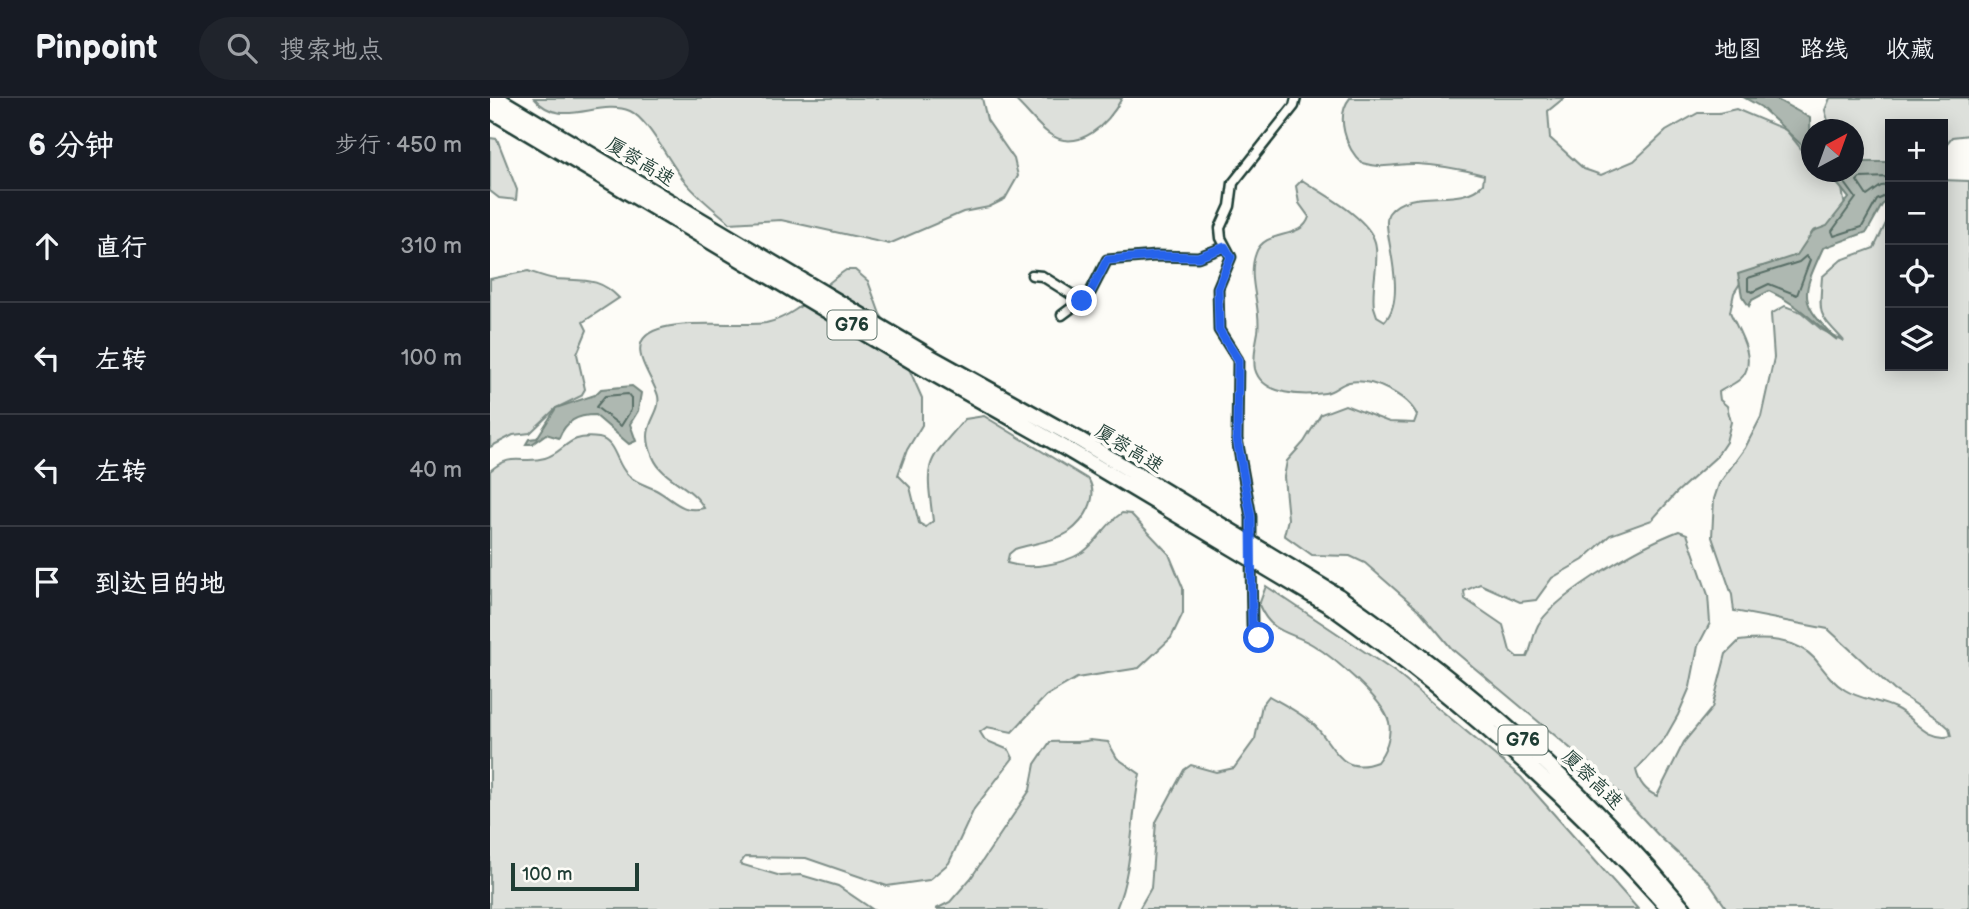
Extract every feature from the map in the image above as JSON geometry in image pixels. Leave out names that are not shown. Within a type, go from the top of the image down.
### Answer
[{"type":"highway","name":"厦蓉高速","points":[[496,98],[674,211]]},
{"type":"highway","name":"厦蓉高速","points":[[490,110],[929,356],[1335,602],[1441,670],[1571,783],[1628,842],[1684,909]]},
{"type":"highway","name":"厦蓉高速","points":[[1335,602],[1497,734],[1616,849],[1670,909]]},
{"type":"street","points":[[1259,638],[1252,626],[1251,517],[1237,439],[1238,360],[1219,330],[1218,288],[1231,257],[1220,228],[1230,206],[1233,183],[1294,106],[1296,98]]},
{"type":"street","points":[[1062,315],[1089,295],[1107,260],[1156,256],[1198,257],[1225,247]]},
{"type":"street","points":[[1032,275],[1042,276],[1082,301]]},
{"type":"shaded area","points":[[534,98],[982,98],[987,120],[1014,159],[1018,176],[1005,199],[989,207],[963,212],[889,244],[781,220],[730,223],[688,185],[644,123],[630,111],[605,108],[556,112],[545,108]]},
{"type":"shaded area","points":[[1013,98],[1122,98],[1101,126],[1081,138],[1070,140],[1059,139],[1048,133]]},
{"type":"shaded area","points":[[1350,98],[1564,98],[1548,111],[1550,138],[1584,169],[1601,175],[1634,161],[1666,131],[1698,113],[1719,113],[1736,109],[1786,130],[1801,149],[1801,182],[1835,182],[1842,188],[1846,214],[1794,261],[1758,267],[1744,277],[1734,293],[1730,312],[1744,343],[1748,360],[1741,379],[1719,392],[1720,400],[1727,406],[1731,422],[1726,442],[1716,457],[1676,493],[1652,520],[1610,535],[1583,560],[1552,578],[1536,600],[1520,602],[1480,584],[1464,591],[1465,599],[1503,625],[1510,651],[1517,657],[1527,657],[1540,622],[1566,596],[1645,547],[1679,531],[1687,534],[1708,595],[1710,623],[1698,646],[1690,687],[1678,715],[1665,738],[1636,770],[1643,786],[1657,796],[1684,742],[1712,708],[1726,654],[1739,641],[1780,641],[1799,647],[1815,659],[1832,680],[1845,690],[1895,708],[1928,732],[1942,737],[1951,736],[1949,728],[1941,721],[1894,690],[1828,629],[1734,611],[1732,595],[1712,537],[1714,499],[1719,484],[1745,448],[1761,417],[1774,358],[1771,314],[1785,306],[1801,312],[1822,330],[1844,341],[1822,314],[1822,277],[1841,260],[1874,248],[1885,225],[1885,371],[1948,371],[1948,180],[1969,181],[1969,909],[1727,909],[1707,880],[1660,837],[1601,774],[1452,649],[1421,612],[1365,563],[1350,556],[1312,555],[1284,535],[1288,519],[1284,477],[1287,461],[1304,442],[1321,414],[1345,405],[1389,422],[1414,423],[1417,415],[1405,401],[1378,385],[1358,381],[1343,384],[1328,392],[1295,394],[1266,385],[1259,378],[1254,360],[1259,322],[1253,283],[1256,253],[1267,240],[1292,232],[1305,224],[1309,217],[1299,203],[1296,186],[1302,180],[1344,207],[1371,233],[1376,249],[1374,307],[1377,316],[1385,321],[1392,309],[1395,294],[1387,220],[1389,213],[1409,200],[1462,195],[1483,184],[1484,175],[1434,165],[1377,166],[1362,163],[1351,149],[1344,132],[1343,114]]},
{"type":"shaded area","points":[[1830,98],[1969,98],[1969,135],[1952,137],[1948,142],[1948,119],[1885,119],[1885,171],[1868,172],[1864,169],[1864,119],[1827,119],[1825,110]]},
{"type":"shaded area","points":[[490,138],[497,139],[517,190],[516,200],[499,198],[490,191]]},
{"type":"shaded area","points":[[846,270],[855,270],[868,281],[880,314],[895,337],[922,398],[922,425],[907,450],[898,475],[910,487],[919,523],[926,527],[933,521],[929,474],[935,455],[965,419],[984,416],[1089,480],[1092,487],[1089,508],[1075,527],[1057,538],[1015,549],[1009,554],[1007,563],[1036,566],[1066,560],[1088,548],[1122,513],[1131,514],[1169,554],[1183,588],[1183,613],[1171,638],[1139,668],[1077,678],[1046,696],[1012,732],[987,727],[980,732],[985,740],[1009,750],[1013,758],[974,809],[949,863],[929,880],[887,886],[806,858],[745,857],[740,864],[781,876],[801,875],[838,886],[872,909],[490,909],[490,471],[511,460],[545,458],[580,438],[599,438],[609,444],[624,471],[634,480],[656,490],[678,505],[690,509],[704,508],[699,500],[664,472],[653,457],[648,436],[657,409],[658,396],[642,361],[642,341],[650,333],[681,325],[754,324],[778,319],[799,308]]},
{"type":"shaded area","points":[[528,271],[553,278],[598,283],[619,298],[583,322],[587,330],[577,354],[585,389],[581,396],[556,408],[530,433],[513,435],[490,447],[490,279]]},
{"type":"shaded area","points":[[1266,586],[1395,672],[1521,777],[1638,909],[1139,909],[1151,888],[1156,822],[1184,770],[1191,765],[1216,772],[1234,768],[1255,739],[1262,705],[1269,696],[1312,723],[1338,755],[1353,765],[1377,762],[1387,744],[1389,722],[1378,702],[1368,691],[1322,651],[1305,640],[1282,631],[1264,615],[1259,605]]},
{"type":"shaded area","points":[[1050,742],[1108,742],[1117,758],[1140,774],[1126,876],[1116,909],[936,909],[950,902],[971,878],[1030,790],[1035,764]]},
{"type":"water","points":[[1745,98],[1774,98],[1810,118],[1801,119],[1801,145],[1761,107]]},
{"type":"water","points":[[1864,162],[1885,162],[1885,203],[1867,232],[1823,248],[1807,288],[1807,297],[1815,316],[1837,340],[1797,307],[1769,291],[1752,300],[1749,306],[1742,296],[1738,274],[1797,255],[1813,231],[1827,226],[1849,198],[1836,182],[1864,182]]},
{"type":"water","points":[[632,386],[641,393],[638,411],[630,424],[636,441],[629,444],[595,415],[573,420],[559,438],[546,434],[532,444],[526,444],[529,439],[537,438],[556,408],[595,395],[601,389]]},
{"type":"route","points":[[1082,301],[1089,295],[1107,260],[1156,256],[1198,257],[1225,247],[1231,257],[1218,288],[1219,330],[1238,360],[1237,439],[1251,517],[1252,626],[1259,638]]}]
